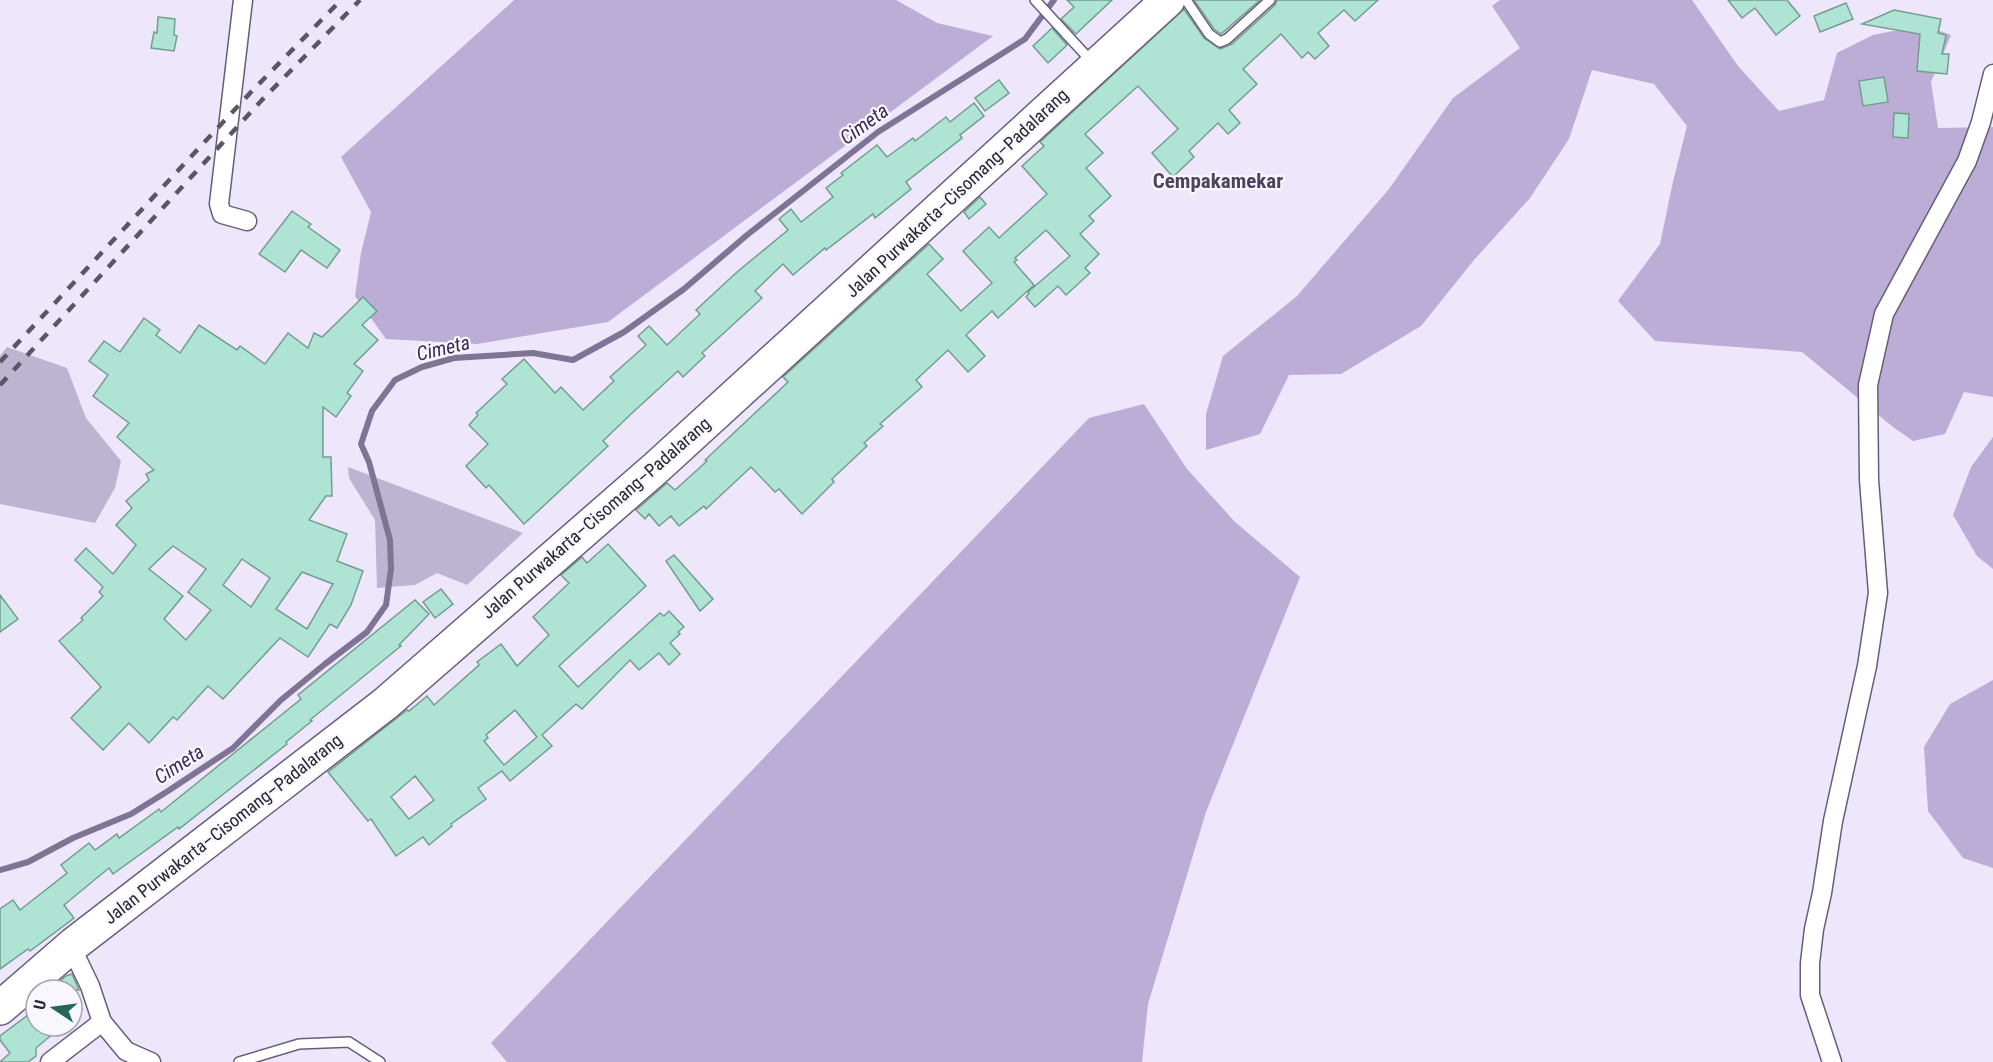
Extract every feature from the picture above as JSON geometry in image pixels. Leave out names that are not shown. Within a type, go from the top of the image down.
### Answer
[{"type":"highway","name":"Jalan Purwakarta–Cisomang–Padalarang","points":[[0,1008],[74,944],[385,704],[665,459],[1168,0]]},
{"type":"street","points":[[243,0],[219,204],[222,214],[247,221]]},
{"type":"street","points":[[1832,1062],[1810,995],[1810,963],[1833,820],[1867,666],[1878,593],[1869,480],[1868,385],[1884,314],[1967,161],[1981,122],[1993,74]]},
{"type":"street","points":[[74,944],[77,959],[90,986],[102,1022],[126,1052],[151,1062]]},
{"type":"street","points":[[58,1060],[102,1022]]},
{"type":"lane","points":[[1035,0],[1095,66]]},
{"type":"lane","points":[[1186,0],[1209,34],[1220,42],[1227,39],[1270,0]]},
{"type":"lane","points":[[239,1062],[299,1044],[349,1042],[381,1062]]},
{"type":"shaded area","points":[[514,0],[896,0],[937,23],[993,36],[608,322],[477,344],[386,339],[355,296],[361,253],[371,212],[341,157]]},
{"type":"shaded area","points":[[1500,0],[1692,0],[1738,66],[1779,111],[1824,100],[1837,53],[1873,35],[1923,25],[1951,35],[1931,82],[1938,128],[1993,127],[1993,397],[1964,392],[1945,434],[1913,441],[1802,352],[1655,341],[1618,301],[1660,244],[1687,126],[1654,84],[1592,70],[1569,139],[1530,198],[1474,260],[1421,326],[1341,374],[1289,375],[1260,434],[1206,450],[1206,414],[1223,356],[1297,296],[1389,189],[1453,98],[1520,48],[1492,6]]},
{"type":"shaded area","points":[[7,347],[67,368],[86,418],[121,461],[115,488],[95,523],[0,504],[0,356]]},
{"type":"shaded area","points":[[1144,404],[1187,469],[1235,522],[1300,577],[1206,812],[1148,1004],[1142,1062],[507,1062],[491,1043],[1089,418]]},
{"type":"shaded area","points":[[1993,437],[1993,569],[1977,556],[1953,515],[1971,467]]},
{"type":"shaded area","points":[[348,467],[523,533],[467,585],[437,573],[415,585],[377,588],[375,520],[349,478]]},
{"type":"shaded area","points":[[1993,680],[1993,868],[1963,858],[1928,811],[1924,747],[1950,704]]},
{"type":"building","points":[[1067,0],[1112,0],[1076,34],[1061,19],[1074,7]]},
{"type":"building","points":[[1194,0],[1260,0],[1221,34],[1214,29]]},
{"type":"building","points":[[1277,0],[1378,0],[1355,21],[1344,10],[1318,33],[1329,46],[1315,59],[1308,52],[1302,58],[1281,34],[1243,69],[1257,84],[1229,110],[1240,123],[1228,134],[1218,123],[1189,151],[1194,157],[1173,177],[1152,153],[1178,129],[1138,86],[1085,134],[1103,153],[1086,168],[1111,196],[1089,216],[1094,221],[1080,234],[1099,254],[1085,268],[1090,273],[1066,295],[1058,286],[1035,307],[1026,297],[1028,292],[1070,256],[1046,230],[1015,258],[1017,260],[1014,262],[1034,285],[998,318],[992,311],[966,335],[985,356],[968,372],[948,350],[916,380],[922,387],[880,424],[883,426],[864,443],[867,446],[832,479],[834,482],[802,514],[779,489],[775,492],[751,467],[706,509],[704,506],[679,526],[671,516],[659,526],[649,514],[645,519],[636,510],[667,483],[675,490],[707,461],[705,460],[788,382],[783,377],[929,244],[943,259],[927,274],[961,311],[992,283],[963,251],[989,227],[999,238],[1047,194],[1022,166],[1044,146],[1040,142],[1184,9],[1204,38],[1220,49],[1232,44],[1275,5]]},
{"type":"building","points":[[1728,0],[1787,0],[1800,16],[1776,35],[1755,8],[1742,18]]},
{"type":"building","points":[[1846,3],[1853,19],[1820,32],[1814,16]]},
{"type":"building","points":[[1894,10],[1941,19],[1938,33],[1946,35],[1942,54],[1949,54],[1947,74],[1917,71],[1920,34],[1862,24]]},
{"type":"building","points":[[158,17],[175,19],[174,35],[177,36],[174,51],[151,48],[154,32],[157,33]]},
{"type":"building","points":[[1052,28],[1067,45],[1048,63],[1033,46]]},
{"type":"building","points":[[1884,77],[1888,102],[1863,106],[1859,81]]},
{"type":"building","points":[[999,80],[1009,93],[985,111],[975,98]]},
{"type":"building","points":[[974,103],[984,116],[960,135],[962,138],[906,182],[911,189],[875,218],[873,214],[826,250],[825,248],[793,275],[783,264],[755,291],[762,298],[702,353],[705,356],[683,377],[678,371],[631,414],[603,441],[608,446],[524,524],[489,485],[486,488],[466,466],[488,444],[469,425],[478,415],[476,413],[507,384],[502,379],[524,359],[555,393],[561,387],[583,410],[614,381],[610,377],[646,345],[638,336],[649,326],[667,345],[700,314],[696,310],[788,230],[779,219],[791,209],[801,222],[833,197],[826,188],[877,145],[887,157],[913,138],[915,141],[946,117],[950,122]]},
{"type":"building","points":[[1894,113],[1909,114],[1908,138],[1893,137]]},
{"type":"building","points":[[980,197],[986,204],[969,219],[964,212]]},
{"type":"building","points":[[292,211],[311,224],[308,227],[340,250],[327,268],[301,250],[285,272],[259,254]]},
{"type":"building","points":[[363,297],[377,311],[362,325],[378,340],[354,364],[363,371],[347,393],[351,396],[336,417],[323,407],[323,457],[331,457],[332,496],[326,496],[309,520],[347,534],[337,561],[363,571],[351,605],[337,628],[330,624],[308,657],[280,638],[223,699],[208,686],[177,720],[173,717],[149,743],[129,723],[103,750],[71,718],[101,687],[59,641],[83,620],[81,618],[103,596],[99,592],[103,587],[75,560],[86,548],[113,574],[136,545],[116,525],[132,508],[126,501],[149,480],[146,474],[154,470],[117,437],[129,423],[93,396],[108,375],[89,361],[104,341],[120,352],[144,318],[160,330],[156,335],[180,353],[199,325],[237,350],[240,346],[265,364],[288,333],[308,348],[314,333],[322,337]],"holes":[[[173,546],[206,569],[188,592],[211,610],[186,640],[164,619],[183,596],[149,569]],[[242,559],[270,578],[251,607],[223,585]],[[302,572],[333,584],[307,629],[276,609]]]},
{"type":"building","points":[[608,544],[646,586],[559,666],[578,687],[660,613],[664,616],[669,611],[684,627],[670,643],[680,654],[669,665],[659,653],[639,670],[630,660],[582,709],[576,704],[542,735],[552,746],[510,781],[502,771],[478,788],[486,799],[451,824],[452,826],[429,845],[423,837],[396,856],[371,819],[368,821],[328,772],[427,696],[434,705],[479,665],[477,662],[501,644],[517,666],[549,635],[533,617],[569,583],[561,575],[582,557],[587,563]],"holes":[[[515,710],[537,737],[504,765],[484,741],[488,738],[486,735]],[[415,776],[434,800],[409,819],[391,797]]]},
{"type":"building","points":[[674,555],[713,599],[700,611],[666,561]]},
{"type":"building","points":[[441,589],[453,604],[435,618],[423,602]]},
{"type":"building","points":[[0,595],[18,619],[0,632]]},
{"type":"building","points":[[415,600],[429,614],[399,645],[401,646],[310,720],[312,721],[286,742],[287,744],[179,829],[178,827],[113,874],[109,868],[64,905],[74,918],[30,951],[28,949],[0,969],[0,909],[13,900],[20,910],[67,873],[61,865],[89,843],[95,850],[117,834],[119,838],[159,809],[161,812],[301,699],[298,695]]},
{"type":"building","points":[[72,974],[74,978],[64,978]]},
{"type":"building","points":[[24,1018],[24,1038],[48,1038],[36,1048],[36,1056],[28,1062],[0,1062],[10,1053],[0,1040],[0,1036]]},
{"type":"waterway","name":"Cimeta","points":[[0,870],[28,862],[73,838],[131,814],[168,791],[233,748],[281,700],[367,632],[386,605],[391,569],[390,540],[369,462],[361,444],[372,411],[395,380],[422,367],[454,358],[533,353],[573,360],[624,332],[684,289],[747,235],[878,132],[1025,39],[1054,0]]},
{"type":"railway","points":[[0,362],[252,91],[341,0]]},
{"type":"railway","points":[[0,385],[261,101],[360,0]]},
{"type":"district","name":"Cempakamekar","points":[[1218,181]]}]
